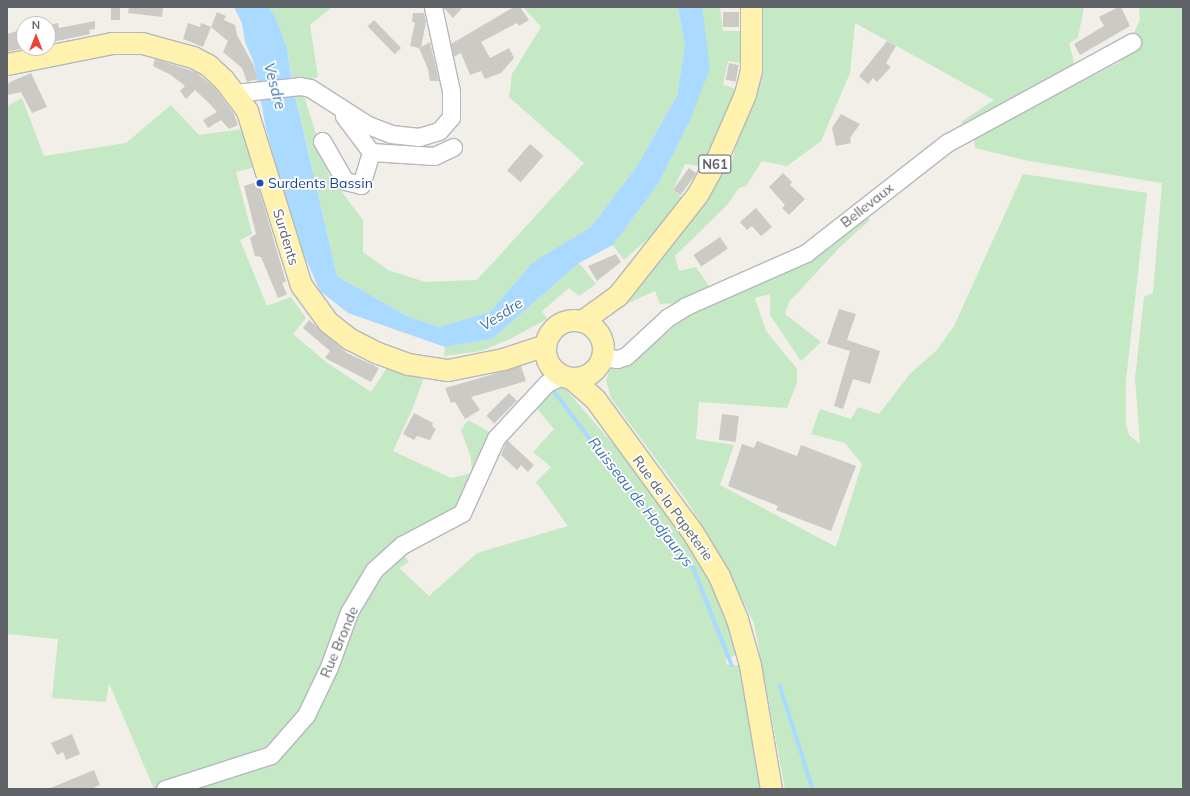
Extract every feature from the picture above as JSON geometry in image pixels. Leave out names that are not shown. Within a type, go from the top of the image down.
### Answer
[{"type":"main road","name":"N61","points":[[582,321],[618,295],[697,195],[716,161],[745,94],[751,70],[751,7]]},
{"type":"main road","name":"Surdents","points":[[7,64],[112,43],[142,42],[173,49],[208,65],[235,93],[254,132],[301,285],[328,322],[350,338],[378,353],[409,364],[448,370],[503,359],[545,345]]},
{"type":"main road","name":"N61","points":[[600,356],[618,295]]},
{"type":"main road","points":[[595,399],[600,356],[596,329],[582,321],[569,320],[558,325],[552,330],[545,345],[548,363],[566,377],[586,376],[600,356]]},
{"type":"main road","name":"Rue de la Papeterie","points":[[566,377],[595,399],[710,557],[729,597],[750,665],[771,789]]},
{"type":"street","points":[[338,107],[368,125],[391,134],[419,137],[439,131],[451,117],[451,91],[433,7]]},
{"type":"street","name":"Bellevaux","points":[[600,356],[617,359],[626,356],[667,318],[686,306],[806,253],[947,143],[1132,42]]},
{"type":"street","points":[[235,93],[314,83],[338,107],[371,152]]},
{"type":"street","points":[[427,134],[434,156]]},
{"type":"street","points":[[322,141],[345,181],[361,185],[371,152]]},
{"type":"street","points":[[371,152],[434,156],[453,147]]},
{"type":"street","name":"Rue Bronde","points":[[165,789],[271,755],[306,715],[329,667],[349,612],[374,570],[402,546],[462,513],[496,438],[547,383],[566,377]]},
{"type":"green space","points":[[268,7],[332,7],[310,25],[318,77],[293,85],[287,48],[276,18]]},
{"type":"green space","points":[[523,7],[678,7],[685,45],[677,96],[637,166],[591,227],[533,262],[490,312],[439,327],[407,316],[337,276],[294,89],[303,93],[329,175],[363,220],[363,252],[388,270],[425,282],[477,280],[584,163],[509,97],[512,74],[541,27]]},
{"type":"green space","points":[[702,7],[720,7],[723,31],[745,31],[747,64],[728,61],[723,85],[740,90],[712,168],[685,164],[673,190],[683,199],[659,229],[624,260],[613,245],[658,184]]},
{"type":"green space","points":[[760,7],[1084,7],[1078,38],[1069,43],[1075,66],[965,128],[961,122],[994,100],[855,23],[850,73],[821,141],[787,166],[762,161],[746,186],[739,188],[727,205],[675,256],[679,271],[696,267],[709,286],[681,303],[660,304],[655,291],[626,304],[703,204],[732,161],[756,71],[762,21]]},
{"type":"green space","points":[[1139,7],[1183,7],[1183,789],[785,789],[754,623],[713,543],[687,501],[611,398],[606,380],[610,370],[639,357],[691,312],[865,214],[870,220],[840,247],[789,302],[785,314],[821,342],[801,361],[770,315],[770,294],[755,298],[766,331],[797,369],[797,383],[787,408],[699,402],[696,439],[734,445],[720,485],[836,547],[862,464],[845,443],[811,434],[820,409],[851,419],[858,407],[879,414],[910,374],[937,350],[954,326],[1023,174],[1147,193],[1126,380],[1126,424],[1129,435],[1140,444],[1135,378],[1144,297],[1153,293],[1162,183],[1024,160],[975,148],[974,136],[1120,62],[1140,20]]},
{"type":"green space","points":[[22,98],[44,156],[126,143],[171,105],[199,135],[243,129],[255,167],[236,172],[252,234],[240,240],[267,306],[291,297],[306,318],[293,334],[326,362],[371,392],[389,365],[425,375],[412,410],[393,451],[451,478],[472,473],[471,458],[461,430],[468,420],[495,435],[461,510],[368,573],[305,705],[264,753],[160,789],[154,789],[109,683],[106,702],[52,698],[58,639],[7,634],[7,106]]},
{"type":"green space","points":[[579,263],[596,284],[579,296],[569,288],[542,311],[547,319],[510,339],[481,351],[444,356],[445,347],[492,339]]},
{"type":"green space","points":[[563,386],[619,451],[700,559],[739,654],[725,659],[727,665],[742,665],[761,789],[181,789],[275,758],[351,614],[387,564],[401,550],[409,562],[399,568],[429,596],[477,553],[568,526],[536,482],[551,467],[533,452],[554,429],[534,405]]},
{"type":"water","name":"Vesdre","points":[[234,7],[268,7],[276,18],[287,48],[292,82],[337,276],[407,316],[439,327],[490,312],[533,262],[591,227],[637,166],[677,96],[685,45],[678,7],[702,7],[710,68],[691,118],[658,184],[613,245],[579,263],[492,339],[445,347],[348,313],[320,291],[297,239],[266,129],[254,63],[245,42],[242,23]]},
{"type":"building","points":[[111,7],[120,7],[120,20],[111,20]]},
{"type":"building","points":[[129,7],[163,8],[162,17],[128,13]]},
{"type":"building","points":[[443,7],[463,7],[453,18]]},
{"type":"building","points":[[514,7],[520,7],[529,20],[519,26],[517,23],[481,42],[490,58],[509,48],[514,58],[501,73],[485,79],[481,71],[470,75],[461,53],[454,57],[451,44]]},
{"type":"building","points":[[1118,7],[1121,7],[1130,26],[1080,55],[1074,44],[1104,26],[1099,17]]},
{"type":"building","points":[[217,12],[226,16],[224,20],[235,25],[237,35],[253,64],[258,79],[247,82],[242,68],[223,52],[228,41],[211,27]]},
{"type":"building","points":[[723,12],[739,12],[739,27],[723,27]]},
{"type":"building","points":[[413,13],[424,13],[426,22],[421,47],[430,42],[439,81],[430,81],[428,69],[419,48],[410,46],[415,22],[412,22]]},
{"type":"building","points":[[374,20],[401,48],[395,54],[368,26]]},
{"type":"building","points":[[95,21],[95,29],[89,30],[90,34],[56,41],[56,23],[58,23],[59,28]]},
{"type":"building","points":[[188,23],[200,27],[201,23],[211,27],[203,47],[183,39]]},
{"type":"building","points":[[16,31],[16,50],[7,52],[7,34]]},
{"type":"building","points":[[887,41],[896,46],[886,63],[891,67],[877,82],[873,78],[868,84],[859,76]]},
{"type":"building","points":[[155,59],[196,72],[215,88],[234,114],[238,125],[229,129],[221,120],[208,128],[203,120],[217,112],[195,90],[186,99],[180,91],[185,86],[171,75],[153,66]]},
{"type":"building","points":[[729,63],[739,65],[736,82],[726,80]]},
{"type":"building","points":[[31,73],[47,107],[32,113],[21,92],[7,95],[7,85],[10,82]]},
{"type":"building","points":[[841,114],[860,124],[850,138],[851,143],[836,146],[832,128]]},
{"type":"building","points":[[530,144],[544,156],[521,182],[507,170]]},
{"type":"building","points":[[689,168],[696,173],[680,195],[673,190]]},
{"type":"building","points":[[783,173],[792,182],[790,185],[805,199],[789,215],[782,208],[785,205],[769,187]]},
{"type":"building","points":[[257,182],[286,282],[282,283],[287,294],[278,298],[261,257],[255,256],[250,238],[256,234],[244,186]]},
{"type":"building","points":[[756,208],[772,227],[761,236],[752,226],[747,230],[740,222]]},
{"type":"building","points":[[720,237],[728,249],[701,267],[693,255]]},
{"type":"building","points":[[616,254],[621,262],[597,281],[588,266]]},
{"type":"building","points":[[839,309],[856,314],[847,340],[880,351],[870,384],[853,379],[843,409],[834,406],[850,351],[827,344]]},
{"type":"building","points":[[309,320],[347,353],[379,368],[371,382],[325,358],[330,351],[303,328]]},
{"type":"building","points":[[521,366],[526,381],[471,397],[480,410],[465,419],[455,402],[451,403],[445,388]]},
{"type":"building","points":[[509,393],[517,401],[494,423],[486,416]]},
{"type":"building","points":[[414,413],[433,423],[432,426],[436,429],[430,440],[417,436],[414,440],[403,434]]},
{"type":"building","points":[[722,414],[739,416],[736,442],[719,440]]},
{"type":"building","points":[[507,440],[534,465],[528,472],[521,465],[517,470],[501,455]]},
{"type":"building","points":[[757,441],[797,456],[801,445],[856,466],[831,531],[776,510],[778,506],[728,486],[742,444],[754,448]]},
{"type":"building","points":[[72,734],[80,754],[66,760],[63,752],[57,755],[51,743]]},
{"type":"building","points":[[94,770],[100,785],[91,789],[48,789]]},
{"type":"waterway","name":"Ruisseau de Hodjaurys","points":[[554,391],[613,469],[649,510],[694,569],[732,665]]},
{"type":"waterway","name":"Ruisseau de Hodjaurys","points":[[780,685],[813,789]]},
{"type":"place","name":"Surdents Bassin","points":[[260,183]]}]
